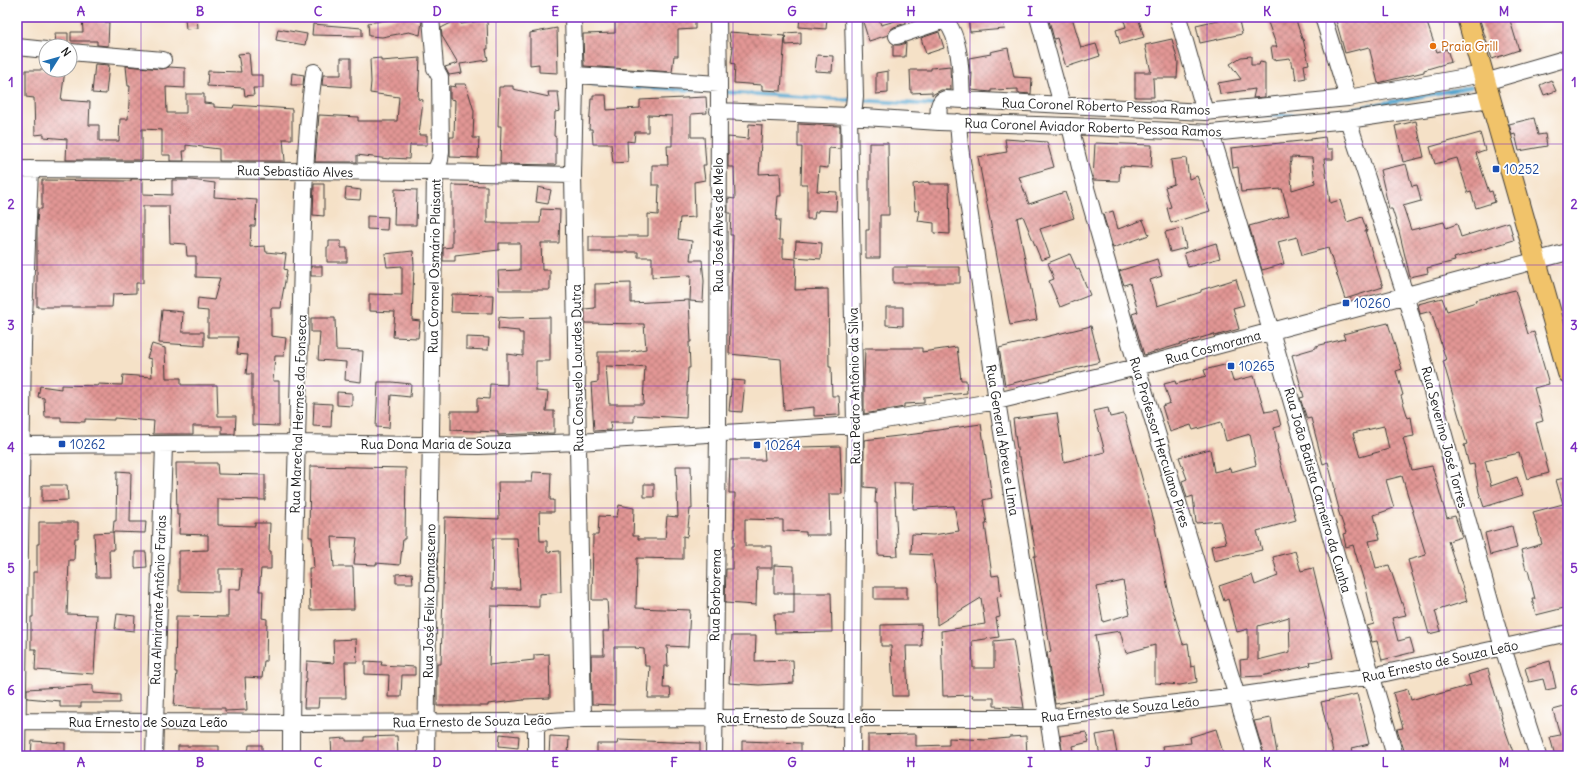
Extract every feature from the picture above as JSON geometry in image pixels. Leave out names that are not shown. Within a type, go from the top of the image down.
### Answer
[{"type":"main road","points":[[1467,17],[1568,373]]},
{"type":"street","name":"Rua Coronel Osmário Plaisant","points":[[431,17],[436,68],[440,77],[441,151],[440,160],[435,172],[432,446]]},
{"type":"street","name":"Rua Consuelo Lourdes Dutra","points":[[573,17],[575,75],[573,175],[583,719]]},
{"type":"street","name":"Rua José Alves de Melo","points":[[718,17],[718,434]]},
{"type":"street","name":"Rua Pedro Antônio da Silva","points":[[852,756],[855,425],[853,17]]},
{"type":"street","points":[[1038,17],[1062,105]]},
{"type":"street","points":[[1178,17],[1205,112]]},
{"type":"street","points":[[1323,17],[1348,98]]},
{"type":"street","points":[[897,36],[939,22],[946,22],[955,36],[961,76],[962,100]]},
{"type":"street","points":[[17,47],[38,49]]},
{"type":"street","points":[[78,53],[163,60]]},
{"type":"street","name":"Rua Coronel Aviador Roberto Pessoa Ramos","points":[[718,96],[939,113],[958,122],[1211,133],[1348,120],[1486,85],[1568,58]]},
{"type":"street","name":"Rua Marechal Hermes da Fonseca","points":[[291,756],[297,443],[306,170],[308,124],[314,72]]},
{"type":"street","points":[[575,75],[718,96]]},
{"type":"street","name":"Rua Coronel Roberto Pessoa Ramos","points":[[939,113],[942,100],[945,99],[1205,112],[1486,85]]},
{"type":"street","name":"Rua Severino José Torres","points":[[1348,120],[1405,294],[1503,648],[1538,756]]},
{"type":"street","name":"Rua General Abreu e Lima","points":[[958,122],[960,147],[997,401],[1054,756]]},
{"type":"street","name":"Rua Professor Herculano Pires","points":[[1070,126],[1080,167],[1137,367],[1255,756]]},
{"type":"street","name":"Rua João Batista Carneiro da Cunha","points":[[1211,133],[1271,331],[1394,756]]},
{"type":"street","name":"Rua Sebastião Alves","points":[[24,169],[306,170],[573,175]]},
{"type":"street","points":[[17,756],[20,343],[24,169]]},
{"type":"street","name":"Rua Cosmorama","points":[[855,425],[997,401],[1137,367],[1405,294],[1568,252]]},
{"type":"street","name":"Rua Dona Maria de Souza","points":[[20,445],[297,443],[432,446],[578,442],[855,425]]},
{"type":"street","name":"Rua Borborema","points":[[714,756],[718,434]]},
{"type":"street","name":"Rua Almirante Antônio Farias","points":[[154,756],[164,444]]},
{"type":"street","name":"Rua José Felix Damasceno","points":[[426,756],[432,446]]},
{"type":"street","name":"Rua Ernesto de Souza Leão","points":[[17,721],[291,723],[536,722],[583,719],[714,718],[1047,718],[1237,696],[1372,676],[1568,633]]},
{"type":"street","points":[[536,722],[536,756]]},
{"type":"building","points":[[82,17],[96,17],[96,22],[109,22],[108,46],[97,45],[97,41],[78,41],[78,38],[71,38],[71,32],[83,32]]},
{"type":"building","points":[[197,17],[198,28],[186,29],[185,18]]},
{"type":"building","points":[[404,17],[422,21],[420,35],[409,32],[382,37],[369,36],[368,23]]},
{"type":"building","points":[[449,17],[459,17],[461,24],[487,20],[488,49],[486,49],[488,60],[460,64],[462,73],[449,75],[445,67],[458,63],[442,36],[441,28],[451,23]]},
{"type":"building","points":[[695,17],[695,29],[678,30],[678,56],[674,56],[672,72],[584,66],[583,34],[615,33],[615,18]]},
{"type":"building","points":[[800,17],[827,17],[826,29],[799,27]]},
{"type":"building","points":[[862,17],[878,17],[881,25],[906,18],[906,23],[894,27],[890,30],[888,35],[869,41]]},
{"type":"building","points":[[1001,17],[1005,29],[970,32],[968,18]]},
{"type":"building","points":[[1048,17],[1072,17],[1081,48],[1096,44],[1100,56],[1066,67],[1057,38],[1054,39]]},
{"type":"building","points":[[1123,17],[1138,17],[1144,37],[1120,44],[1116,30],[1126,27]]},
{"type":"building","points":[[1231,17],[1238,17],[1242,34],[1200,43],[1196,25]]},
{"type":"building","points":[[1266,17],[1295,17],[1303,39],[1309,64],[1304,65],[1306,78],[1296,80],[1294,67],[1292,67],[1290,58],[1273,60],[1271,47],[1277,47]]},
{"type":"building","points":[[1335,17],[1425,17],[1437,52],[1447,49],[1451,62],[1424,70],[1424,72],[1378,83],[1369,47],[1345,53]]},
{"type":"building","points":[[1479,17],[1509,17],[1519,50],[1492,59]]},
{"type":"building","points":[[313,24],[362,28],[362,36],[312,35]]},
{"type":"building","points":[[557,28],[558,73],[539,72],[539,64],[530,65],[530,33]]},
{"type":"building","points":[[278,29],[307,34],[305,45],[276,40]]},
{"type":"building","points":[[729,32],[785,36],[781,91],[762,90],[762,85],[734,83],[735,64],[731,63],[733,47],[731,47]]},
{"type":"building","points":[[801,32],[801,44],[786,45],[785,33]]},
{"type":"building","points":[[939,32],[944,48],[926,54],[921,38]]},
{"type":"building","points":[[55,33],[68,33],[68,38],[55,38]]},
{"type":"building","points":[[1172,39],[1178,62],[1177,78],[1153,78],[1154,97],[1135,97],[1135,72],[1151,72],[1145,45]]},
{"type":"building","points":[[906,43],[905,57],[893,57],[893,45]]},
{"type":"building","points":[[1008,48],[1014,77],[1032,78],[1031,94],[1018,93],[1018,89],[991,90],[991,92],[971,90],[972,73],[970,74],[969,58],[991,54],[990,52]]},
{"type":"building","points":[[249,53],[251,75],[263,75],[263,88],[253,88],[254,95],[245,96],[244,88],[207,86],[208,71],[241,72],[238,54]]},
{"type":"building","points":[[817,55],[833,56],[832,72],[815,71]]},
{"type":"building","points":[[1251,56],[1251,65],[1259,65],[1260,62],[1265,63],[1265,97],[1253,98],[1255,89],[1220,94],[1218,83],[1241,79],[1230,64],[1241,57]]},
{"type":"building","points":[[341,58],[351,58],[351,87],[322,85],[323,75],[341,75]]},
{"type":"building","points":[[381,58],[381,61],[420,58],[418,99],[423,100],[419,135],[427,135],[427,145],[410,145],[409,159],[389,159],[357,155],[357,162],[315,162],[319,115],[358,117],[358,121],[397,121],[399,97],[370,93],[370,59]]},
{"type":"building","points":[[95,64],[109,65],[106,94],[92,93]]},
{"type":"building","points":[[126,66],[162,69],[169,67],[185,68],[185,88],[166,87],[167,113],[186,113],[186,94],[204,94],[204,103],[214,104],[214,107],[233,108],[234,105],[292,109],[292,139],[283,139],[285,161],[219,161],[219,149],[186,145],[186,151],[183,151],[184,161],[170,161],[170,155],[162,155],[162,130],[142,129],[142,160],[66,160],[67,139],[44,137],[44,134],[35,135],[34,98],[26,97],[26,70],[38,70],[38,78],[64,78],[61,100],[90,102],[89,125],[99,125],[99,141],[119,141],[120,119],[128,119],[130,86],[128,86]]},
{"type":"building","points":[[950,66],[951,90],[941,90],[932,95],[932,92],[911,93],[910,70],[931,70],[931,68]]},
{"type":"building","points":[[888,71],[888,93],[876,94],[876,73]]},
{"type":"building","points":[[292,73],[304,75],[303,85],[291,85]]},
{"type":"building","points":[[1551,80],[1556,91],[1544,95],[1540,85]]},
{"type":"building","points":[[455,84],[466,84],[474,111],[473,138],[479,138],[478,158],[450,157],[450,137],[454,137],[455,100],[450,99],[450,86],[456,87]]},
{"type":"building","points":[[513,86],[513,89],[549,97],[548,92],[558,92],[560,111],[555,112],[554,136],[556,137],[556,165],[500,164],[501,126],[498,126],[499,87]]},
{"type":"building","points":[[593,95],[606,95],[607,110],[640,108],[640,100],[706,97],[707,113],[691,114],[691,137],[704,137],[706,165],[703,165],[705,180],[694,182],[695,217],[680,218],[678,239],[692,241],[690,260],[702,260],[704,281],[703,302],[690,301],[691,275],[652,277],[652,257],[638,257],[638,252],[589,252],[589,236],[648,236],[648,214],[658,215],[659,185],[652,185],[652,165],[668,165],[667,146],[672,146],[672,116],[648,115],[648,132],[635,132],[634,142],[627,141],[628,162],[613,163],[611,144],[593,144],[592,129],[589,129],[591,99],[593,99]]},
{"type":"building","points":[[1534,118],[1538,135],[1545,134],[1547,146],[1519,151],[1515,134],[1512,135],[1509,124]]},
{"type":"building","points":[[1416,121],[1424,157],[1403,162],[1395,126]]},
{"type":"building","points":[[749,124],[762,125],[759,174],[780,173],[781,196],[778,196],[776,220],[780,220],[779,240],[783,240],[783,258],[796,259],[795,290],[828,289],[829,367],[831,367],[832,396],[839,396],[840,415],[814,416],[814,407],[784,410],[781,359],[729,354],[733,235],[730,235],[731,213],[728,213],[728,198],[735,199],[734,167],[728,167],[728,137],[748,139]]},
{"type":"building","points":[[798,124],[840,126],[840,149],[829,148],[828,168],[819,167],[817,191],[837,192],[836,211],[818,210],[818,212],[815,212],[814,219],[807,219],[807,184],[801,184],[802,147],[798,147]]},
{"type":"building","points":[[1480,133],[1485,150],[1476,153],[1489,192],[1492,191],[1495,202],[1476,208],[1471,192],[1468,193],[1457,158],[1435,164],[1430,147]]},
{"type":"building","points":[[1325,137],[1327,149],[1333,149],[1333,159],[1324,159],[1330,203],[1340,200],[1347,222],[1362,217],[1383,287],[1345,299],[1328,248],[1302,255],[1297,237],[1278,242],[1284,264],[1262,270],[1249,226],[1289,215],[1282,189],[1241,192],[1238,167],[1233,168],[1231,148]],"holes":[[[1291,157],[1312,158],[1315,183],[1292,190]]]},
{"type":"building","points":[[1005,139],[1047,142],[1054,167],[1019,177],[1029,204],[1065,192],[1074,218],[1040,229],[1050,257],[1041,260],[1023,216],[1017,218],[1037,320],[1010,325],[978,157],[1007,152]]},
{"type":"building","points":[[869,143],[888,143],[889,215],[880,215],[880,258],[866,258],[866,230],[869,230]]},
{"type":"building","points":[[1095,143],[1152,145],[1151,168],[1120,166],[1119,181],[1093,180]]},
{"type":"building","points":[[1186,158],[1189,179],[1197,176],[1210,211],[1171,223],[1167,208],[1171,207],[1165,187],[1174,184],[1171,160]]},
{"type":"building","points":[[1406,164],[1412,186],[1417,185],[1421,201],[1403,206],[1411,230],[1444,222],[1446,228],[1457,224],[1461,237],[1509,222],[1514,240],[1454,258],[1455,261],[1427,268],[1428,273],[1410,277],[1399,231],[1392,209],[1389,209],[1380,170]]},
{"type":"building","points":[[131,179],[142,179],[143,194],[172,195],[172,180],[191,180],[215,183],[214,197],[257,200],[255,226],[251,226],[250,247],[265,246],[266,252],[286,254],[284,269],[287,270],[281,308],[271,308],[271,336],[286,338],[284,356],[275,356],[273,381],[279,381],[279,426],[252,425],[252,374],[246,374],[248,355],[237,354],[238,337],[208,337],[208,311],[197,310],[198,298],[214,300],[220,278],[196,277],[196,256],[187,256],[186,244],[170,243],[169,206],[143,206],[143,283],[136,283],[136,293],[113,294],[112,307],[37,307],[37,223],[38,209],[42,209],[42,180],[131,181]]},
{"type":"building","points":[[929,182],[929,184],[949,184],[950,234],[934,233],[934,223],[918,221],[920,210],[915,211],[913,184]]},
{"type":"building","points":[[314,184],[324,184],[324,216],[313,215]]},
{"type":"building","points":[[452,185],[487,186],[487,223],[540,223],[541,209],[560,210],[559,243],[541,243],[542,270],[550,270],[550,290],[499,290],[498,271],[520,270],[520,243],[499,243],[499,250],[455,255],[455,261],[443,261],[443,248],[452,247]]},
{"type":"building","points":[[538,187],[551,190],[548,204],[536,202]]},
{"type":"building","points":[[346,188],[361,190],[360,200],[345,199]]},
{"type":"building","points":[[395,189],[417,190],[416,225],[394,225]]},
{"type":"building","points":[[1113,211],[1118,229],[1143,220],[1149,235],[1113,248],[1103,214]]},
{"type":"building","points":[[367,216],[388,217],[387,230],[367,229]]},
{"type":"building","points":[[1182,228],[1186,248],[1170,252],[1165,232]]},
{"type":"building","points":[[329,241],[341,241],[341,248],[347,248],[347,262],[327,262],[327,247],[329,247]]},
{"type":"building","points":[[796,241],[822,243],[821,259],[795,257]]},
{"type":"building","points":[[1216,243],[1220,258],[1188,267],[1184,253]]},
{"type":"building","points":[[413,251],[414,265],[412,320],[420,321],[418,338],[393,337],[395,312],[369,311],[369,294],[402,295],[402,266],[387,267],[385,254]]},
{"type":"building","points":[[1070,254],[1077,270],[1079,269],[1090,295],[1060,307],[1049,281],[1054,279],[1048,263]]},
{"type":"building","points":[[1157,259],[1162,276],[1150,280],[1157,306],[1236,279],[1244,305],[1233,308],[1239,329],[1215,336],[1214,334],[1144,355],[1132,314],[1138,312],[1130,283],[1124,285],[1119,271]]},
{"type":"building","points":[[311,266],[322,266],[322,276],[311,276]]},
{"type":"building","points":[[893,267],[960,267],[960,283],[893,283]]},
{"type":"building","points":[[631,283],[631,303],[689,300],[691,342],[689,342],[690,368],[688,368],[686,418],[634,415],[634,422],[610,422],[611,430],[594,431],[591,383],[598,382],[598,352],[628,352],[646,349],[644,324],[585,323],[585,309],[595,308],[595,284]],"holes":[[[606,366],[645,366],[643,404],[609,404]]]},
{"type":"building","points":[[1515,290],[1528,334],[1534,332],[1549,384],[1534,388],[1543,421],[1536,423],[1549,473],[1527,479],[1519,453],[1485,461],[1491,486],[1517,477],[1523,495],[1484,507],[1479,492],[1474,464],[1469,465],[1464,445],[1467,444],[1443,361],[1446,360],[1431,311],[1420,314],[1418,304],[1442,298],[1447,311],[1476,302],[1475,300]]},
{"type":"building","points":[[452,294],[493,295],[492,313],[451,312]]},
{"type":"building","points":[[886,307],[903,307],[903,326],[886,325]]},
{"type":"building","points":[[162,310],[183,312],[182,332],[204,332],[204,346],[159,343]]},
{"type":"building","points":[[499,317],[550,317],[550,361],[536,361],[536,391],[548,392],[546,411],[554,411],[554,433],[498,435],[498,432],[451,430],[451,411],[477,411],[477,398],[489,399],[490,384],[507,385],[507,354],[523,356],[523,333],[519,333],[519,331],[498,329]]},
{"type":"building","points":[[311,318],[335,318],[336,350],[363,351],[361,382],[345,380],[346,362],[318,360],[320,332],[311,332]]},
{"type":"building","points":[[1388,323],[1402,369],[1396,371],[1403,395],[1401,396],[1408,418],[1411,417],[1414,436],[1403,438],[1412,470],[1432,466],[1447,518],[1455,516],[1462,537],[1448,541],[1467,601],[1435,611],[1441,631],[1429,634],[1408,560],[1426,555],[1402,476],[1386,480],[1394,508],[1374,515],[1380,539],[1369,541],[1376,568],[1389,565],[1406,615],[1392,618],[1398,641],[1410,638],[1414,652],[1382,660],[1377,641],[1372,642],[1367,626],[1374,624],[1366,588],[1353,545],[1346,547],[1343,534],[1346,533],[1338,510],[1335,489],[1328,462],[1323,464],[1311,418],[1307,419],[1300,398],[1304,397],[1292,355],[1316,348],[1316,346],[1345,339],[1343,334]],"holes":[[[1384,426],[1389,449],[1360,457],[1353,433]]]},
{"type":"building","points":[[1091,326],[1100,362],[1005,385],[999,348]]},
{"type":"building","points":[[466,337],[489,338],[488,350],[466,349]]},
{"type":"building","points":[[152,344],[165,348],[166,378],[181,378],[181,385],[217,385],[218,416],[236,416],[235,434],[222,434],[222,426],[193,426],[193,434],[153,434],[154,421],[114,418],[114,420],[85,419],[85,422],[61,421],[61,417],[45,417],[44,398],[38,397],[40,386],[61,389],[61,385],[122,385],[123,375],[152,377],[151,359],[147,358]]},
{"type":"building","points":[[957,347],[961,380],[966,380],[967,393],[924,397],[924,403],[904,404],[904,407],[864,414],[865,348],[922,348],[922,352]]},
{"type":"building","points":[[1228,364],[1233,381],[1254,376],[1265,412],[1277,410],[1281,426],[1274,428],[1277,450],[1296,520],[1257,531],[1262,550],[1214,561],[1211,546],[1226,543],[1220,521],[1196,523],[1193,496],[1187,498],[1182,481],[1187,479],[1179,457],[1210,449],[1214,472],[1230,468],[1231,472],[1256,465],[1250,434],[1226,441],[1221,422],[1193,430],[1191,425],[1170,432],[1162,406],[1170,403],[1164,384],[1175,381],[1176,384],[1206,376],[1204,370]]},
{"type":"building","points":[[732,380],[745,381],[742,412],[729,411]]},
{"type":"building","points":[[378,382],[411,384],[410,397],[391,395],[389,428],[376,427]]},
{"type":"building","points":[[337,392],[352,393],[352,406],[337,405]]},
{"type":"building","points":[[314,403],[332,404],[331,427],[313,426]]},
{"type":"building","points":[[1108,408],[1110,417],[1124,414],[1156,528],[1171,603],[1183,644],[1188,643],[1191,667],[1195,666],[1197,682],[1180,685],[1155,683],[1155,645],[1126,653],[1120,631],[1095,635],[1105,695],[1055,704],[1047,653],[1051,652],[1034,556],[1036,556],[1020,457],[1018,457],[1013,419],[1057,413],[1064,462],[1105,452],[1094,411]],"holes":[[[1123,581],[1130,614],[1103,622],[1097,587]]]},
{"type":"building","points":[[981,424],[992,498],[983,500],[987,524],[985,524],[992,576],[999,575],[1001,596],[997,597],[1000,617],[996,618],[999,637],[972,641],[973,668],[994,668],[994,641],[1013,639],[1024,708],[994,706],[994,698],[972,698],[973,695],[943,696],[941,631],[985,624],[981,598],[937,625],[936,586],[932,555],[911,554],[912,534],[933,535],[959,531],[954,506],[913,509],[914,483],[894,483],[898,556],[878,555],[877,503],[875,503],[876,488],[864,487],[864,440]]},
{"type":"building","points":[[840,446],[842,494],[829,494],[830,535],[806,535],[806,532],[783,531],[783,520],[745,519],[745,546],[772,546],[772,568],[757,568],[756,605],[725,603],[726,569],[732,569],[732,546],[734,546],[735,493],[729,493],[730,460],[765,460],[764,448]]},
{"type":"building","points":[[176,463],[217,463],[218,474],[265,475],[265,500],[218,499],[218,525],[255,526],[255,523],[270,523],[269,551],[271,551],[271,569],[261,569],[259,591],[263,591],[262,618],[267,619],[266,661],[264,661],[262,678],[245,677],[247,710],[225,711],[225,708],[174,706],[177,672],[175,672],[176,616],[228,617],[228,589],[240,589],[242,569],[219,569],[219,592],[179,591],[179,551],[208,550],[208,535],[179,534],[180,515],[177,515]]},
{"type":"building","points":[[310,466],[406,468],[405,539],[403,539],[400,565],[376,563],[376,565],[354,564],[357,538],[332,537],[334,567],[353,567],[354,609],[310,610],[309,568],[314,568],[312,537],[309,537]]},
{"type":"building","points":[[676,466],[691,466],[692,509],[690,509],[687,537],[683,536],[683,559],[637,558],[636,608],[690,610],[688,647],[667,646],[668,666],[664,666],[663,688],[670,688],[671,698],[648,698],[650,666],[645,666],[644,649],[635,648],[636,647],[614,647],[614,705],[592,704],[591,655],[604,655],[603,631],[609,631],[607,600],[592,600],[593,535],[598,535],[599,516],[617,517],[619,505],[634,508],[633,536],[638,536],[638,539],[665,539],[667,516],[678,517]]},
{"type":"building","points":[[117,471],[131,472],[130,522],[146,522],[145,533],[113,532],[114,521],[116,521]]},
{"type":"building","points":[[533,472],[551,473],[550,500],[554,500],[554,512],[539,512],[540,541],[547,541],[547,552],[560,551],[561,592],[539,594],[539,607],[491,606],[489,665],[534,660],[534,655],[549,654],[550,698],[524,699],[488,704],[488,706],[437,706],[437,664],[441,664],[445,517],[499,519],[498,482],[532,482]],"holes":[[[493,538],[517,538],[520,589],[492,589]]]},
{"type":"building","points":[[1568,477],[1568,607],[1536,615],[1532,599],[1535,599],[1528,570],[1526,570],[1521,550],[1542,544],[1533,512],[1563,504],[1556,480]]},
{"type":"building","points":[[644,484],[654,484],[654,497],[644,497]]},
{"type":"building","points":[[42,485],[67,485],[68,500],[42,501]]},
{"type":"building","points":[[39,522],[78,522],[78,538],[75,538],[74,560],[69,560],[67,614],[97,615],[94,674],[35,670],[36,649],[31,649],[31,617],[33,617],[33,572],[37,572]]},
{"type":"building","points":[[1512,526],[1517,548],[1490,555],[1485,533]]},
{"type":"building","points":[[113,532],[114,550],[109,550],[110,577],[96,577],[94,533]]},
{"type":"building","points":[[1295,551],[1301,571],[1313,568],[1333,658],[1310,662],[1311,665],[1261,676],[1241,677],[1240,660],[1248,659],[1248,629],[1237,632],[1228,599],[1224,601],[1219,586],[1252,575],[1255,585],[1278,576],[1273,557]],"holes":[[[1289,617],[1290,652],[1258,660],[1258,626]]]},
{"type":"building","points":[[135,552],[146,552],[147,567],[135,568]]},
{"type":"building","points":[[774,565],[794,566],[794,593],[774,593]]},
{"type":"building","points":[[412,573],[413,583],[396,583],[396,574]]},
{"type":"building","points":[[874,587],[907,587],[907,599],[874,599]]},
{"type":"building","points":[[794,593],[831,593],[832,632],[775,633],[774,614],[794,614]]},
{"type":"building","points":[[117,614],[135,616],[134,631],[115,629]]},
{"type":"building","points":[[921,624],[922,646],[906,646],[908,696],[893,696],[891,646],[881,646],[881,625]]},
{"type":"building","points":[[732,636],[756,636],[755,661],[793,660],[794,683],[759,685],[729,683]]},
{"type":"building","points":[[356,639],[357,662],[345,662],[346,698],[319,698],[318,708],[304,708],[307,661],[334,663],[333,640]]},
{"type":"building","points":[[365,661],[382,662],[381,665],[415,667],[415,675],[402,675],[401,697],[388,697],[389,675],[365,674]]},
{"type":"building","points":[[1550,661],[1556,688],[1546,690],[1543,679],[1529,682],[1525,668]]},
{"type":"building","points":[[1488,669],[1501,718],[1513,752],[1500,756],[1406,756],[1397,729],[1403,728],[1393,693],[1408,689],[1411,700],[1434,693],[1435,695],[1471,685],[1468,675]]},
{"type":"building","points":[[93,685],[93,693],[120,695],[120,703],[81,703],[81,707],[60,707],[60,701],[27,698],[27,689]]},
{"type":"building","points":[[1357,694],[1369,744],[1352,748],[1354,756],[1334,756],[1321,702]]},
{"type":"building","points":[[1568,706],[1568,754],[1555,756],[1550,737],[1560,735],[1553,710]]},
{"type":"building","points":[[1271,718],[1277,753],[1264,755],[1254,721]]},
{"type":"building","points":[[1216,729],[1224,756],[1164,756],[1162,746],[1191,743],[1190,737]]},
{"type":"building","points":[[1086,732],[1089,742],[1073,746],[1075,756],[1063,756],[1060,736]]},
{"type":"building","points":[[1113,732],[1117,754],[1100,756],[1096,735]]},
{"type":"building","points":[[500,734],[519,736],[518,748],[499,746]]},
{"type":"building","points":[[916,734],[916,746],[949,745],[949,738],[987,740],[1026,736],[1027,756],[868,756],[868,735]]},
{"type":"building","points":[[397,736],[398,756],[332,756],[331,739],[346,738],[346,741],[364,741],[364,737]]},
{"type":"building","points":[[550,736],[569,737],[568,756],[549,756]]},
{"type":"building","points":[[618,740],[700,743],[700,756],[597,756],[597,744],[617,744]]},
{"type":"building","points":[[32,741],[65,743],[65,756],[31,756]]},
{"type":"building","points":[[742,741],[801,743],[801,756],[742,756]]},
{"type":"building","points":[[249,745],[262,745],[262,756],[248,756]]},
{"type":"building","points":[[178,746],[219,746],[219,756],[178,756]]},
{"type":"waterway","points":[[592,84],[707,91]]},
{"type":"waterway","points":[[1255,115],[1319,115],[1471,87]]},
{"type":"waterway","points":[[722,92],[851,100]]},
{"type":"waterway","points":[[858,100],[935,105]]},
{"type":"place","name":"Praia Grill","points":[[1433,46]]},
{"type":"place","name":"10252","points":[[1496,169]]},
{"type":"place","name":"10260","points":[[1346,303]]},
{"type":"place","name":"10265","points":[[1231,366]]},
{"type":"place","name":"10262","points":[[62,444]]},
{"type":"place","name":"10264","points":[[757,445]]}]
